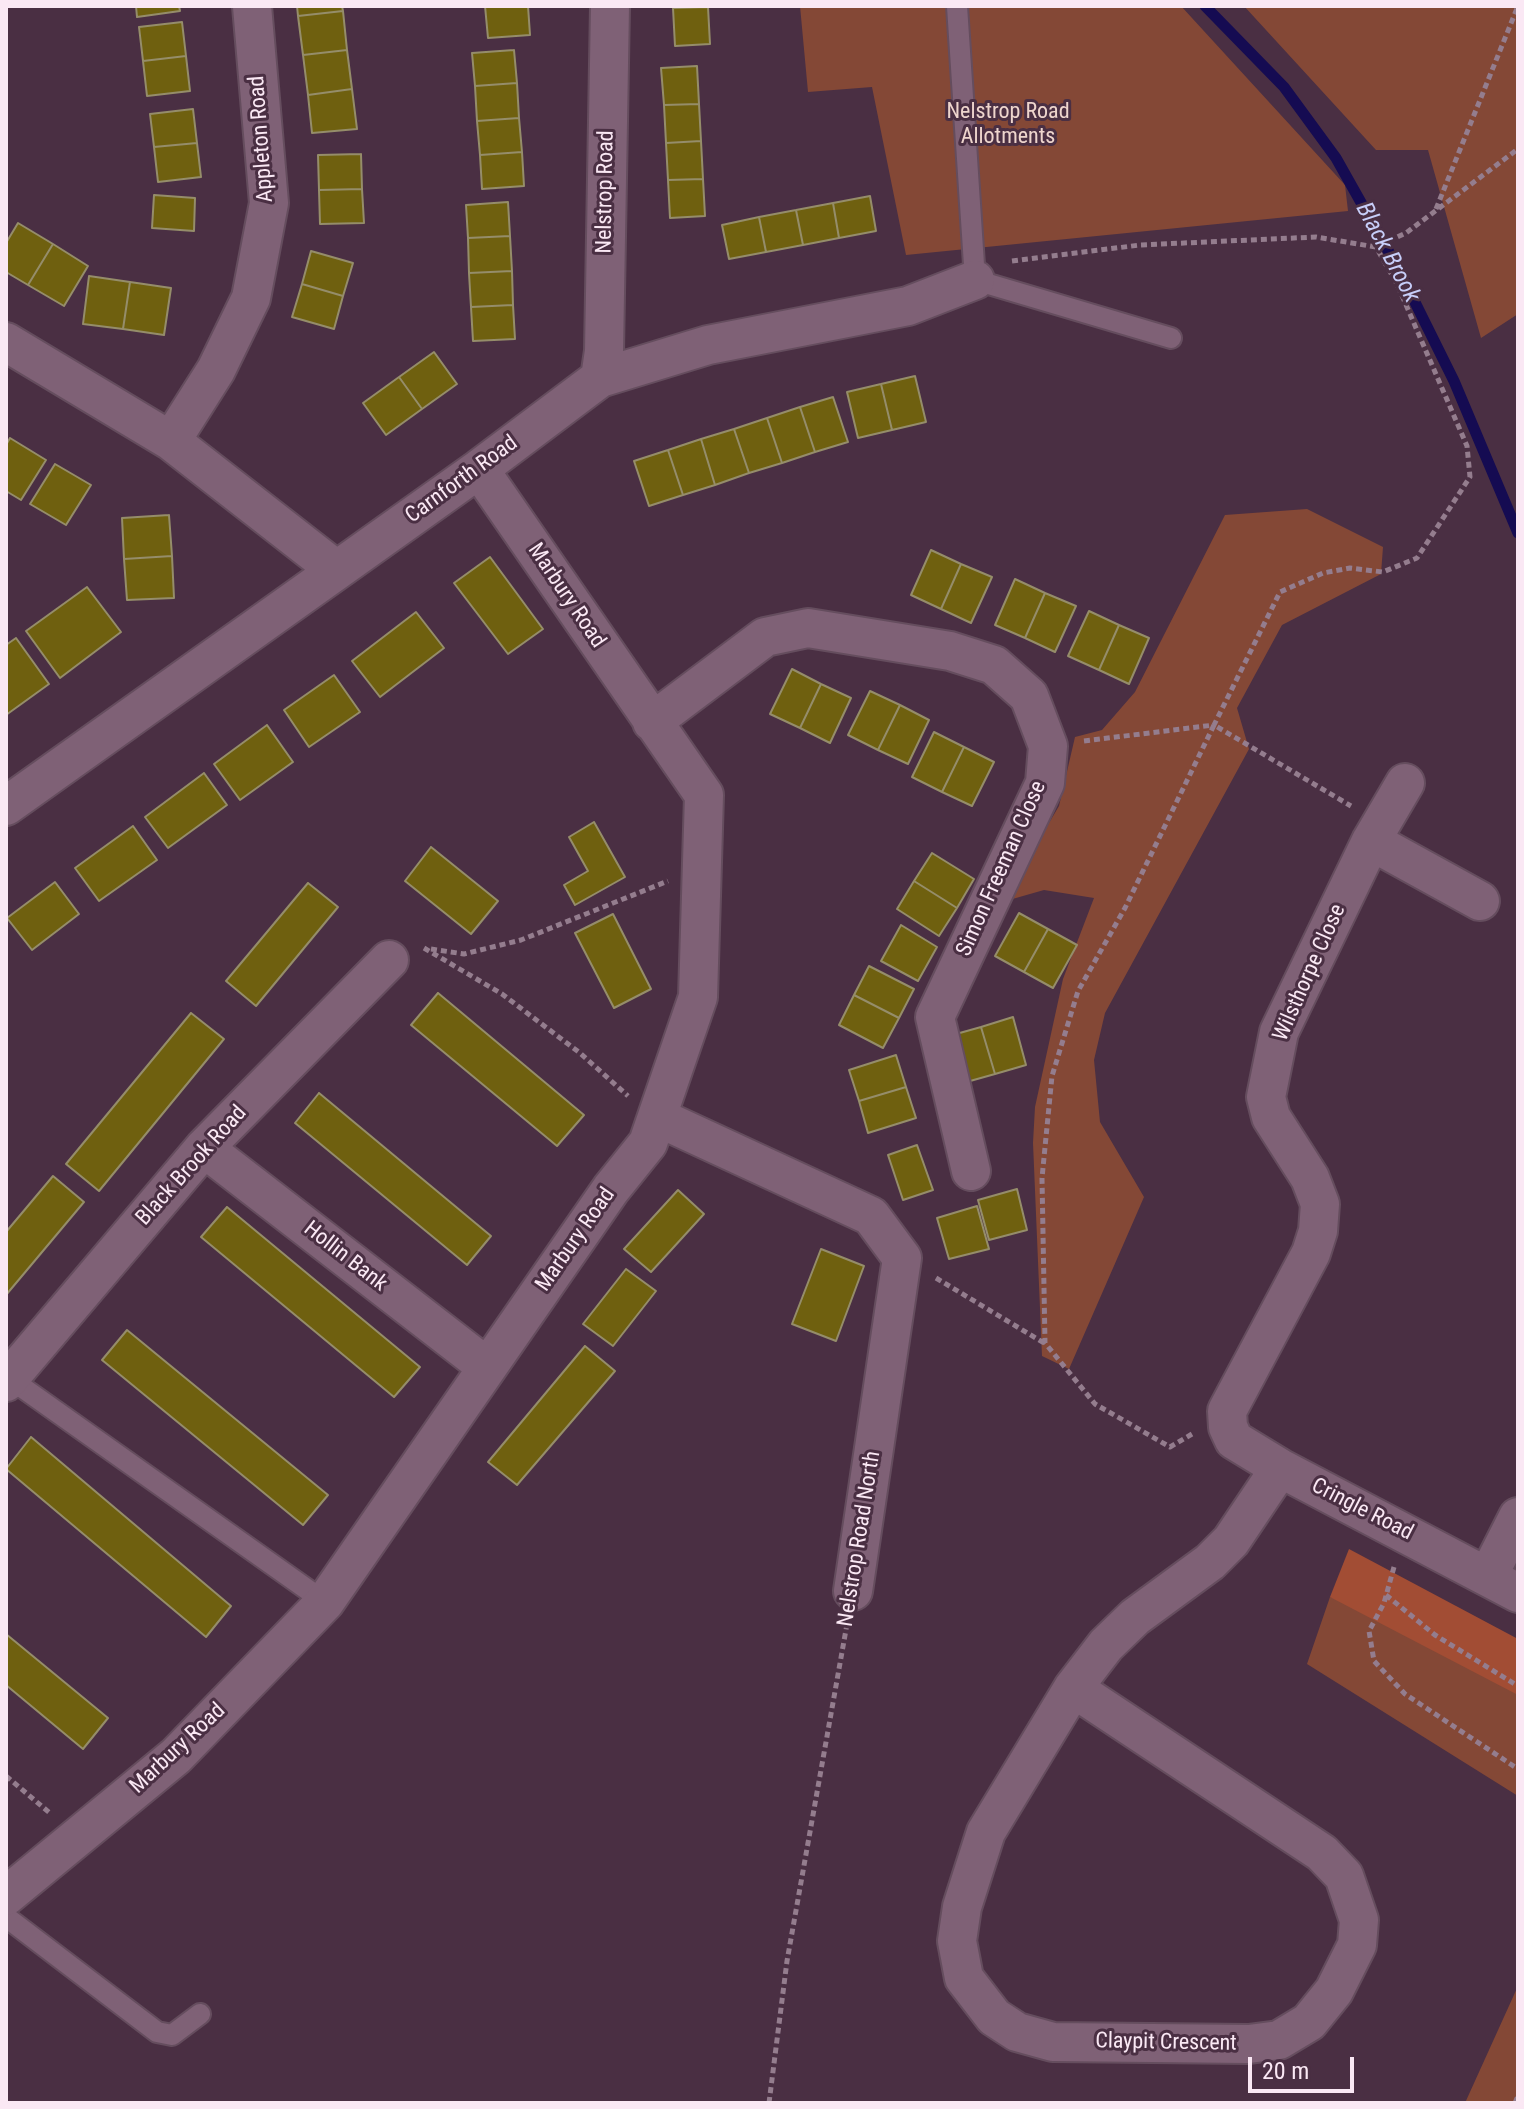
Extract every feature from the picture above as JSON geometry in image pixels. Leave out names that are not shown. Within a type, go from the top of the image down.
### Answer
[{"type":"street","name":"Appleton Road","points":[[171,441],[216,370],[251,298],[269,203],[252,6]]},
{"type":"street","name":"Nelstrop Road","points":[[600,378],[604,351],[610,6]]},
{"type":"street","name":"Carnforth Road","points":[[6,806],[479,469],[600,378],[708,345],[908,306],[975,280]]},
{"type":"street","points":[[6,342],[171,441],[335,569]]},
{"type":"street","name":"Marbury Road","points":[[6,1896],[176,1756],[325,1602],[611,1189],[648,1143],[698,997],[704,795],[479,469]]},
{"type":"street","name":"Simon Freeman Close","points":[[652,722],[765,637],[808,628],[950,651],[994,665],[1029,696],[1048,746],[1045,783],[935,1017],[971,1171]]},
{"type":"street","name":"Wilsthorpe Close","points":[[1227,1411],[1311,1253],[1318,1231],[1320,1204],[1315,1191],[1271,1117],[1266,1097],[1279,1032],[1371,841],[1405,783]]},
{"type":"street","points":[[1371,841],[1480,901]]},
{"type":"street","name":"Black Brook Road","points":[[8,1380],[204,1148],[389,960]]},
{"type":"street","points":[[657,1117],[871,1216],[902,1258]]},
{"type":"street","name":"Hollin Bank","points":[[204,1148],[487,1367]]},
{"type":"street","name":"Nelstrop Road North","points":[[853,1591],[902,1258]]},
{"type":"street","name":"Cringle Road","points":[[1227,1411],[1228,1427],[1234,1440],[1280,1468],[1503,1584]]},
{"type":"street","name":"Claypit Crescent","points":[[1073,1688],[1322,1853],[1344,1876],[1359,1920],[1357,1945],[1334,1991],[1309,2022],[1279,2040],[1249,2044],[1053,2042],[1017,2032],[994,2017],[964,1978],[957,1941],[960,1918],[986,1832],[1073,1688],[1106,1645],[1135,1617],[1210,1562],[1231,1541],[1280,1468]]},
{"type":"street","points":[[1503,1584],[1518,1517]]},
{"type":"lane","points":[[957,6],[975,280],[1171,338]]},
{"type":"lane","points":[[8,1380],[325,1602]]},
{"type":"lane","points":[[6,1917],[157,2032],[172,2035],[200,2014]]},
{"type":"path","points":[[1436,210],[1518,6]]},
{"type":"path","points":[[975,280],[998,263],[1140,245],[1316,237],[1378,246],[1393,240],[1518,149]]},
{"type":"path","points":[[1045,1343],[1042,1178],[1052,1076],[1078,991],[1125,908],[1280,592],[1323,573],[1350,568],[1383,572],[1417,558],[1428,546],[1470,477],[1467,446],[1378,246]]},
{"type":"path","points":[[1048,746],[1214,725],[1354,807],[1371,841]]},
{"type":"path","points":[[389,960],[426,948],[464,954],[521,940],[702,867]]},
{"type":"path","points":[[426,948],[502,994],[580,1053],[645,1112],[657,1117]]},
{"type":"path","points":[[902,1258],[1045,1343],[1095,1404],[1170,1447],[1227,1411]]},
{"type":"path","points":[[1411,1534],[1369,1631],[1374,1661],[1405,1694],[1518,1769]]},
{"type":"path","name":"Nelstrop Road North","points":[[769,2103],[787,1961],[853,1591]]},
{"type":"path","points":[[1386,1595],[1435,1635],[1518,1686]]},
{"type":"path","points":[[6,1776],[78,1836]]},
{"type":"path","points":[[1515,2103],[1518,2096]]},
{"type":"green space","name":"Nelstrop Road Allotments","points":[[800,6],[1181,6],[1345,185],[1348,211],[906,255],[872,87],[808,92]]},
{"type":"green space","points":[[1244,6],[1518,6],[1518,314],[1481,338],[1428,150],[1376,150]]},
{"type":"green space","points":[[1307,509],[1383,547],[1381,574],[1282,625],[1237,708],[1249,749],[1105,1013],[1094,1060],[1100,1122],[1144,1197],[1069,1369],[1042,1356],[1033,1143],[1035,1107],[1063,979],[1094,898],[1044,890],[1002,902],[1059,806],[1075,737],[1102,730],[1135,692],[1225,515]]},
{"type":"green space","points":[[1330,1597],[1518,1639],[1518,1796],[1307,1664]]},
{"type":"green space","points":[[1518,1986],[1518,2103],[1465,2103]]},
{"type":"shaded area","points":[[1349,1549],[1518,1639],[1518,1695],[1330,1597]]},
{"type":"building","points":[[136,6],[179,6],[180,11],[137,17]]},
{"type":"building","points":[[297,6],[342,6],[343,11],[298,16]]},
{"type":"building","points":[[485,6],[528,6],[530,35],[488,38]]},
{"type":"building","points":[[708,7],[710,44],[675,46],[673,8]]},
{"type":"building","points":[[343,11],[347,50],[303,55],[298,16]]},
{"type":"building","points":[[182,22],[186,56],[143,61],[139,27]]},
{"type":"building","points":[[347,50],[352,89],[308,95],[303,55]]},
{"type":"building","points":[[514,50],[517,83],[475,86],[472,53]]},
{"type":"building","points":[[186,56],[190,91],[147,96],[143,61]]},
{"type":"building","points":[[697,66],[699,104],[664,105],[661,68]]},
{"type":"building","points":[[517,83],[519,118],[477,121],[475,86]]},
{"type":"building","points":[[352,89],[357,129],[312,133],[308,95]]},
{"type":"building","points":[[699,104],[701,141],[666,143],[664,105]]},
{"type":"building","points":[[193,109],[197,143],[154,147],[150,114]]},
{"type":"building","points":[[519,118],[522,152],[480,155],[477,121]]},
{"type":"building","points":[[701,141],[703,179],[668,180],[666,143]]},
{"type":"building","points":[[197,143],[201,177],[158,182],[154,147]]},
{"type":"building","points":[[522,152],[524,186],[482,189],[480,155]]},
{"type":"building","points":[[361,154],[362,189],[319,190],[318,155]]},
{"type":"building","points":[[703,179],[705,216],[670,218],[668,180]]},
{"type":"building","points":[[362,189],[364,223],[320,224],[319,190]]},
{"type":"building","points":[[154,195],[195,198],[194,231],[152,228]]},
{"type":"building","points":[[870,196],[876,231],[839,238],[833,203]]},
{"type":"building","points":[[508,202],[510,236],[468,238],[466,205]]},
{"type":"building","points":[[833,203],[839,238],[803,245],[796,210]]},
{"type":"building","points":[[796,210],[803,245],[766,252],[759,217]]},
{"type":"building","points":[[759,217],[766,252],[729,259],[722,225]]},
{"type":"building","points":[[18,223],[53,244],[28,285],[6,272],[6,243]]},
{"type":"building","points":[[510,236],[512,271],[469,273],[468,238]]},
{"type":"building","points":[[53,244],[88,266],[64,306],[28,285]]},
{"type":"building","points":[[311,251],[353,263],[343,296],[302,284]]},
{"type":"building","points":[[512,271],[513,305],[471,307],[469,273]]},
{"type":"building","points":[[89,276],[130,282],[123,329],[83,324]]},
{"type":"building","points":[[130,282],[171,288],[164,335],[123,329]]},
{"type":"building","points":[[302,284],[343,296],[334,329],[292,317]]},
{"type":"building","points":[[513,305],[515,339],[473,341],[471,307]]},
{"type":"building","points":[[434,352],[457,384],[422,409],[399,377]]},
{"type":"building","points":[[915,376],[926,422],[892,430],[881,384]]},
{"type":"building","points":[[399,377],[422,409],[386,435],[363,403]]},
{"type":"building","points":[[881,384],[892,430],[858,438],[847,392]]},
{"type":"building","points":[[833,397],[848,442],[815,452],[800,407]]},
{"type":"building","points":[[800,407],[815,452],[782,463],[767,418]]},
{"type":"building","points":[[767,418],[782,463],[749,473],[734,429]]},
{"type":"building","points":[[734,429],[749,473],[715,485],[701,439]]},
{"type":"building","points":[[10,438],[46,460],[21,500],[6,491],[6,445]]},
{"type":"building","points":[[701,439],[715,485],[683,495],[668,450]]},
{"type":"building","points":[[668,450],[683,495],[649,506],[634,461]]},
{"type":"building","points":[[55,464],[91,485],[66,525],[30,504]]},
{"type":"building","points":[[169,515],[172,556],[124,559],[122,518]]},
{"type":"building","points":[[931,550],[961,564],[941,609],[911,595]]},
{"type":"building","points":[[172,556],[174,598],[127,600],[124,559]]},
{"type":"building","points":[[490,557],[543,629],[508,654],[454,583]]},
{"type":"building","points":[[961,564],[992,577],[971,623],[941,609]]},
{"type":"building","points":[[1015,579],[1045,593],[1025,638],[995,625]]},
{"type":"building","points":[[87,587],[121,632],[60,678],[26,631]]},
{"type":"building","points":[[1045,593],[1076,606],[1055,652],[1025,638]]},
{"type":"building","points":[[1089,611],[1119,625],[1099,670],[1068,656]]},
{"type":"building","points":[[416,612],[444,648],[380,697],[352,661]]},
{"type":"building","points":[[1119,625],[1149,638],[1129,684],[1099,670]]},
{"type":"building","points":[[16,638],[49,684],[6,715],[6,645]]},
{"type":"building","points":[[792,669],[821,684],[800,728],[770,714]]},
{"type":"building","points":[[334,675],[360,712],[309,747],[284,710]]},
{"type":"building","points":[[821,684],[851,698],[830,743],[800,728]]},
{"type":"building","points":[[870,691],[900,705],[878,750],[848,735]]},
{"type":"building","points":[[900,705],[929,720],[908,764],[878,750]]},
{"type":"building","points":[[267,725],[293,762],[240,800],[214,764]]},
{"type":"building","points":[[934,732],[964,747],[942,792],[912,777]]},
{"type":"building","points":[[964,747],[994,762],[972,806],[942,792]]},
{"type":"building","points":[[204,773],[227,805],[168,848],[145,817]]},
{"type":"building","points":[[594,822],[625,877],[575,905],[564,885],[588,871],[569,837]]},
{"type":"building","points":[[133,826],[157,860],[99,901],[75,868]]},
{"type":"building","points":[[431,847],[498,901],[471,934],[405,881]]},
{"type":"building","points":[[932,853],[974,879],[957,908],[914,881]]},
{"type":"building","points":[[914,881],[957,908],[939,936],[897,909]]},
{"type":"building","points":[[55,882],[79,914],[32,950],[7,918]]},
{"type":"building","points":[[308,883],[338,907],[256,1006],[226,981]]},
{"type":"building","points":[[1019,913],[1048,929],[1024,972],[995,956]]},
{"type":"building","points":[[613,914],[651,989],[614,1008],[575,933]]},
{"type":"building","points":[[901,925],[937,947],[918,981],[881,961]]},
{"type":"building","points":[[1048,929],[1077,945],[1053,988],[1024,972]]},
{"type":"building","points":[[869,966],[914,989],[899,1018],[854,995]]},
{"type":"building","points":[[438,993],[584,1115],[557,1146],[411,1025]]},
{"type":"building","points":[[854,995],[899,1018],[883,1048],[839,1025]]},
{"type":"building","points":[[191,1013],[224,1039],[99,1191],[66,1164]]},
{"type":"building","points":[[1013,1017],[1026,1065],[995,1074],[981,1027]]},
{"type":"building","points":[[981,1027],[995,1074],[963,1083],[949,1036]]},
{"type":"building","points":[[896,1055],[906,1087],[859,1101],[849,1070]]},
{"type":"building","points":[[906,1087],[916,1118],[868,1133],[859,1101]]},
{"type":"building","points":[[319,1093],[491,1236],[467,1265],[295,1123]]},
{"type":"building","points":[[917,1145],[933,1190],[903,1200],[888,1155]]},
{"type":"building","points":[[53,1176],[84,1202],[6,1295],[6,1232]]},
{"type":"building","points":[[1017,1189],[1027,1230],[989,1240],[978,1200]]},
{"type":"building","points":[[678,1190],[704,1214],[651,1272],[624,1249]]},
{"type":"building","points":[[977,1206],[989,1249],[949,1259],[937,1218]]},
{"type":"building","points":[[227,1207],[420,1367],[394,1397],[201,1237]]},
{"type":"building","points":[[821,1249],[864,1266],[836,1341],[792,1324]]},
{"type":"building","points":[[626,1269],[656,1291],[613,1346],[583,1324]]},
{"type":"building","points":[[127,1330],[328,1495],[303,1525],[102,1360]]},
{"type":"building","points":[[585,1346],[615,1371],[517,1485],[488,1462]]},
{"type":"building","points":[[31,1437],[231,1606],[206,1637],[6,1469]]},
{"type":"building","points":[[6,1634],[108,1718],[83,1749],[6,1685]]},
{"type":"waterway","name":"Black Brook","points":[[1205,6],[1284,87],[1336,158],[1399,270],[1454,381],[1518,533]]}]
